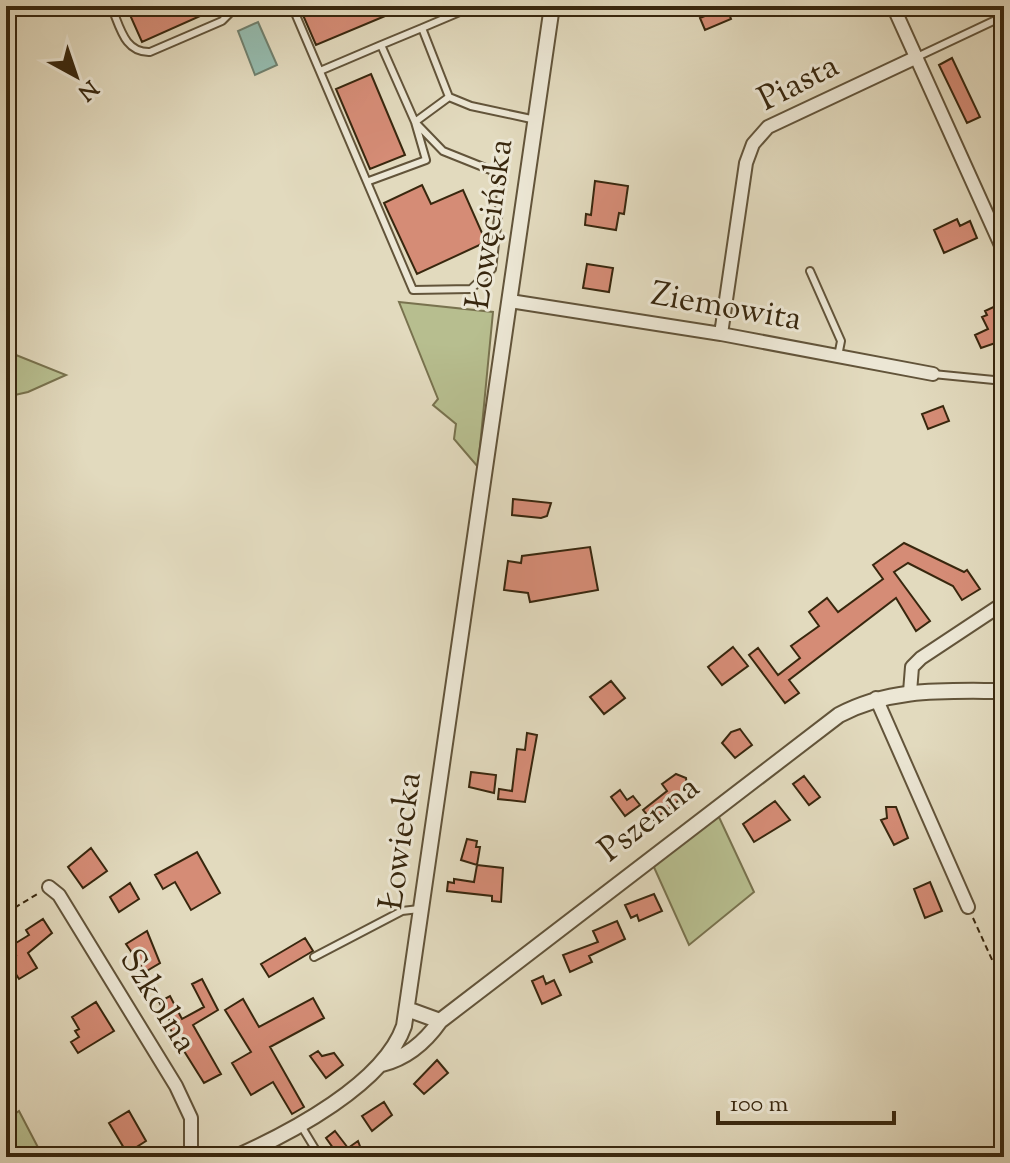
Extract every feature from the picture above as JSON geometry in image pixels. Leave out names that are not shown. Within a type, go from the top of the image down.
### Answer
[{"type":"street","name":"Łowęcińska","points":[[490,450],[552,6]]},
{"type":"street","points":[[893,6],[1004,252]]},
{"type":"street","name":"Piasta","points":[[721,334],[746,163],[753,144],[768,127],[917,57]]},
{"type":"street","name":"Ziemowita","points":[[510,301],[721,334],[933,374]]},
{"type":"street","name":"Łowiecka","points":[[236,1157],[300,1124],[382,1064],[395,1048],[404,1026],[490,450]]},
{"type":"street","points":[[910,692],[912,667],[921,658],[1001,605]]},
{"type":"street","name":"Pszenna","points":[[382,1064],[398,1060],[436,1027],[839,715],[876,698],[910,692],[1004,691]]},
{"type":"street","points":[[876,698],[968,907]]},
{"type":"street","name":"Szkolna","points":[[49,887],[59,895],[176,1086],[191,1118],[191,1157]]},
{"type":"street","points":[[407,1009],[436,1027]]},
{"type":"street","points":[[404,1026],[436,1027]]},
{"type":"lane","points":[[111,6],[129,46],[138,52],[150,52],[222,21],[237,6]]},
{"type":"lane","points":[[292,6],[413,290],[471,289],[492,269],[503,175],[443,151],[415,122]]},
{"type":"lane","points":[[320,71],[474,6]]},
{"type":"lane","name":"Piasta","points":[[917,57],[1004,16]]},
{"type":"lane","points":[[422,28],[449,97],[471,106],[536,120]]},
{"type":"lane","points":[[369,181],[426,160],[415,122],[381,45]]},
{"type":"lane","points":[[415,122],[449,97]]},
{"type":"lane","points":[[810,271],[841,341],[838,356]]},
{"type":"lane","points":[[933,374],[1004,381]]},
{"type":"lane","points":[[314,957],[402,911],[422,909]]},
{"type":"lane","points":[[300,1124],[320,1157]]},
{"type":"path","points":[[6,913],[49,887]]},
{"type":"path","points":[[968,907],[1004,986]]},
{"type":"green space","points":[[399,302],[493,312],[478,467],[454,439],[456,424],[433,405],[438,399]]},
{"type":"green space","points":[[6,351],[66,375],[28,392],[6,397]]},
{"type":"green space","points":[[718,815],[754,892],[689,945],[653,865]]},
{"type":"green space","points":[[19,1111],[43,1157],[6,1157],[6,1120]]},
{"type":"water","points":[[258,22],[277,65],[255,75],[238,31]]},
{"type":"building","points":[[126,6],[204,6],[207,13],[142,42]]},
{"type":"building","points":[[299,6],[409,6],[316,45]]},
{"type":"building","points":[[701,6],[726,6],[731,19],[705,30],[700,18],[705,16]]},
{"type":"building","points":[[952,58],[980,117],[967,123],[939,65]]},
{"type":"building","points":[[371,74],[405,155],[370,169],[336,89]]},
{"type":"building","points":[[595,181],[628,186],[624,214],[619,213],[616,230],[585,225],[586,214],[591,215]]},
{"type":"building","points":[[422,185],[431,204],[463,190],[486,242],[417,274],[384,203]]},
{"type":"building","points":[[957,219],[960,226],[970,221],[977,238],[944,253],[934,230]]},
{"type":"building","points":[[587,264],[613,268],[609,292],[583,288]]},
{"type":"building","points":[[1004,302],[1004,340],[981,348],[975,335],[988,329],[982,317],[987,315],[985,311]]},
{"type":"building","points":[[943,406],[949,421],[928,429],[922,414]]},
{"type":"building","points":[[513,499],[551,503],[547,516],[541,518],[512,515]]},
{"type":"building","points":[[904,543],[964,572],[967,570],[980,589],[962,600],[953,586],[908,563],[894,572],[930,621],[916,631],[896,598],[789,680],[799,693],[785,703],[749,655],[758,648],[778,675],[800,658],[791,646],[819,626],[809,612],[827,598],[838,612],[883,579],[873,565]]},
{"type":"building","points":[[590,547],[598,590],[530,602],[528,593],[504,590],[508,561],[521,563],[522,556]]},
{"type":"building","points":[[733,647],[748,666],[722,685],[708,667]]},
{"type":"building","points":[[611,681],[625,698],[604,714],[590,697]]},
{"type":"building","points":[[740,729],[752,745],[735,758],[722,743],[731,732]]},
{"type":"building","points":[[527,733],[537,735],[525,802],[498,799],[499,789],[512,791],[517,749],[525,750]]},
{"type":"building","points":[[471,772],[496,775],[494,793],[469,787]]},
{"type":"building","points":[[676,774],[686,778],[687,788],[680,794],[682,798],[652,821],[643,810],[667,791],[662,784]]},
{"type":"building","points":[[804,776],[820,797],[809,805],[793,784]]},
{"type":"building","points":[[620,790],[627,800],[633,796],[640,805],[625,816],[611,797]]},
{"type":"building","points":[[775,801],[790,820],[754,842],[743,824]]},
{"type":"building","points":[[886,807],[896,807],[908,838],[894,845],[881,820],[887,818]]},
{"type":"building","points":[[467,839],[477,841],[476,847],[480,847],[477,865],[461,860]]},
{"type":"building","points":[[91,848],[107,871],[83,888],[68,867]]},
{"type":"building","points":[[197,852],[220,893],[191,910],[175,882],[163,889],[155,875]]},
{"type":"building","points":[[477,865],[503,868],[501,902],[492,901],[492,896],[447,891],[448,882],[454,883],[454,879],[474,882]]},
{"type":"building","points":[[930,882],[942,911],[925,918],[914,889]]},
{"type":"building","points":[[130,883],[139,899],[119,912],[110,897]]},
{"type":"building","points":[[654,894],[662,911],[639,921],[637,915],[631,918],[625,905]]},
{"type":"building","points":[[43,919],[52,933],[28,953],[37,968],[19,979],[7,960],[16,955],[11,946],[29,935],[26,930]]},
{"type":"building","points":[[617,921],[625,939],[589,956],[592,962],[570,972],[563,955],[598,942],[593,931]]},
{"type":"building","points":[[147,931],[160,963],[145,972],[126,944]]},
{"type":"building","points":[[305,938],[313,951],[269,977],[261,964]]},
{"type":"building","points":[[543,976],[546,984],[554,980],[561,995],[542,1004],[532,981]]},
{"type":"building","points":[[202,979],[218,1010],[193,1025],[221,1074],[204,1083],[169,1027],[172,1025],[159,1002],[170,996],[182,1019],[204,1007],[192,984]]},
{"type":"building","points":[[313,998],[324,1018],[270,1047],[304,1107],[292,1114],[273,1082],[251,1095],[232,1063],[251,1052],[225,1010],[243,999],[259,1027]]},
{"type":"building","points":[[96,1002],[114,1031],[78,1053],[71,1042],[79,1037],[75,1031],[79,1029],[72,1017]]},
{"type":"building","points":[[318,1051],[322,1056],[334,1053],[343,1065],[326,1078],[310,1056]]},
{"type":"building","points":[[437,1060],[448,1073],[424,1094],[414,1084]]},
{"type":"building","points":[[384,1102],[392,1115],[372,1131],[362,1116]]},
{"type":"building","points":[[129,1111],[146,1141],[127,1153],[109,1123]]},
{"type":"building","points":[[335,1131],[348,1148],[358,1141],[364,1157],[336,1157],[338,1155],[326,1138]]}]
